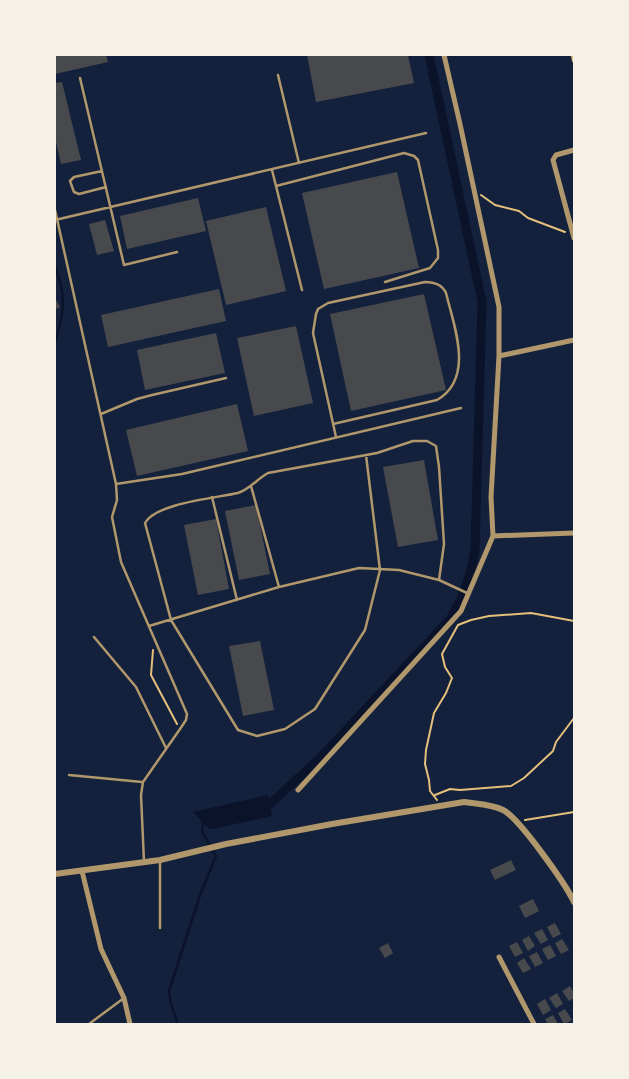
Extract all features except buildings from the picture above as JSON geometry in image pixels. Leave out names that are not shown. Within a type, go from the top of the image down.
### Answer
[{"type":"street","points":[[298,790],[461,612],[493,536],[492,497],[499,356],[497,295],[444,55]]},
{"type":"street","points":[[574,150],[556,154],[553,160],[574,238]]},
{"type":"street","points":[[499,356],[574,340]]},
{"type":"street","points":[[493,536],[574,533]]},
{"type":"street","points":[[55,874],[160,860],[226,844],[464,802],[486,804],[503,810],[518,821],[567,888],[574,902]]},
{"type":"street","points":[[82,871],[102,949],[124,998],[130,1024]]},
{"type":"street","points":[[499,957],[534,1024]]},
{"type":"lane","points":[[278,75],[299,163]]},
{"type":"lane","points":[[80,78],[124,265],[177,252]]},
{"type":"lane","points":[[56,220],[426,133]]},
{"type":"lane","points":[[276,186],[404,153],[414,156],[418,160],[438,250],[438,258],[430,268],[385,282]]},
{"type":"lane","points":[[272,170],[302,290]]},
{"type":"lane","points":[[102,171],[74,177],[70,181],[74,192],[79,194],[106,187]]},
{"type":"lane","points":[[55,210],[116,484],[117,500],[112,517],[121,562],[187,714],[180,729],[143,782],[141,795],[144,862]]},
{"type":"lane","points":[[333,424],[437,400],[446,396],[456,376],[460,349],[446,293],[441,286],[431,282],[424,282],[328,302],[318,309],[313,333],[333,424],[336,437]]},
{"type":"lane","points":[[101,414],[137,399],[226,378]]},
{"type":"lane","points":[[116,484],[182,474],[461,408]]},
{"type":"lane","points":[[366,456],[380,570],[365,630],[315,709],[285,729],[257,736],[238,730],[171,620],[145,523],[148,517],[155,512],[212,497],[238,493],[268,473],[366,456],[413,441],[427,441],[436,446],[444,544],[439,580]]},
{"type":"lane","points":[[251,486],[279,587]]},
{"type":"lane","points":[[212,497],[237,600]]},
{"type":"lane","points":[[148,626],[279,587],[359,568],[399,570],[439,580],[468,594]]},
{"type":"lane","points":[[94,637],[136,687],[166,749]]},
{"type":"lane","points":[[69,775],[143,782]]},
{"type":"lane","points":[[160,860],[160,928]]},
{"type":"lane","points":[[89,1024],[124,998]]},
{"type":"path","points":[[572,55],[573,61]]},
{"type":"path","points":[[473,190],[495,205],[519,211],[528,218],[568,234]]},
{"type":"path","points":[[430,791],[425,764],[431,721],[452,678],[445,667],[442,654],[458,625],[489,616],[531,613],[574,622]]},
{"type":"path","points":[[153,638],[151,675],[180,729]]},
{"type":"path","points":[[434,796],[450,789],[511,786],[524,778],[553,751],[556,742],[574,718]]},
{"type":"path","points":[[518,821],[574,812]]},
{"type":"water","points":[[268,795],[272,816],[209,829],[193,812]]},
{"type":"waterway","points":[[270,804],[320,758],[450,619],[463,594],[473,560],[475,550],[482,302],[429,55]]},
{"type":"waterway","points":[[55,267],[63,296],[62,313],[55,342]]},
{"type":"waterway","points":[[178,1024],[169,991],[199,898],[216,856],[202,831],[203,823]]}]
